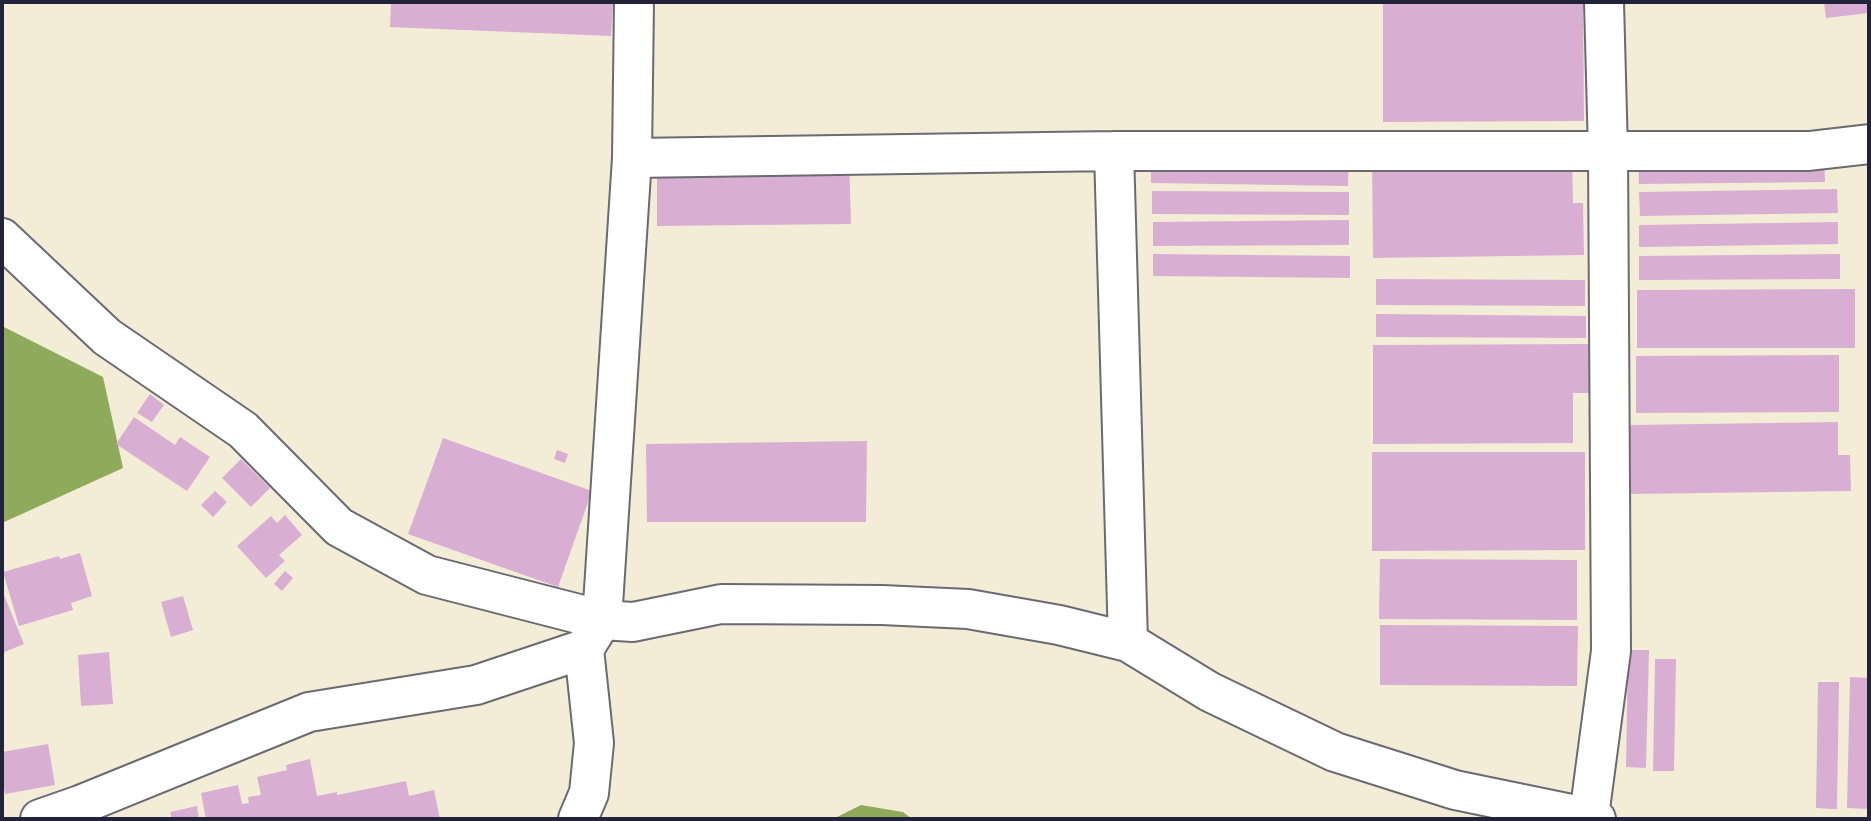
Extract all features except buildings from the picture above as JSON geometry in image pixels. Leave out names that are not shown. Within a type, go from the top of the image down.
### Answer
[{"type":"street","points":[[578,819],[589,793],[594,743],[593,635],[632,158],[634,2]]},
{"type":"street","points":[[40,819],[309,712],[476,685],[593,635],[633,622],[721,604],[882,605],[968,609],[1059,625],[1128,642],[1210,692],[1335,752],[1455,790],[1592,818],[1611,651],[1608,152],[1604,2]]},
{"type":"street","points":[[632,158],[1115,151],[1808,151],[1869,144]]},
{"type":"street","points":[[1115,151],[1128,642]]},
{"type":"street","points":[[2,238],[107,337],[243,430],[339,527],[427,575],[593,635]]},
{"type":"green space","points":[[2,326],[103,377],[123,468],[2,523]]},
{"type":"green space","points":[[861,805],[903,812],[912,819],[833,819]]}]
